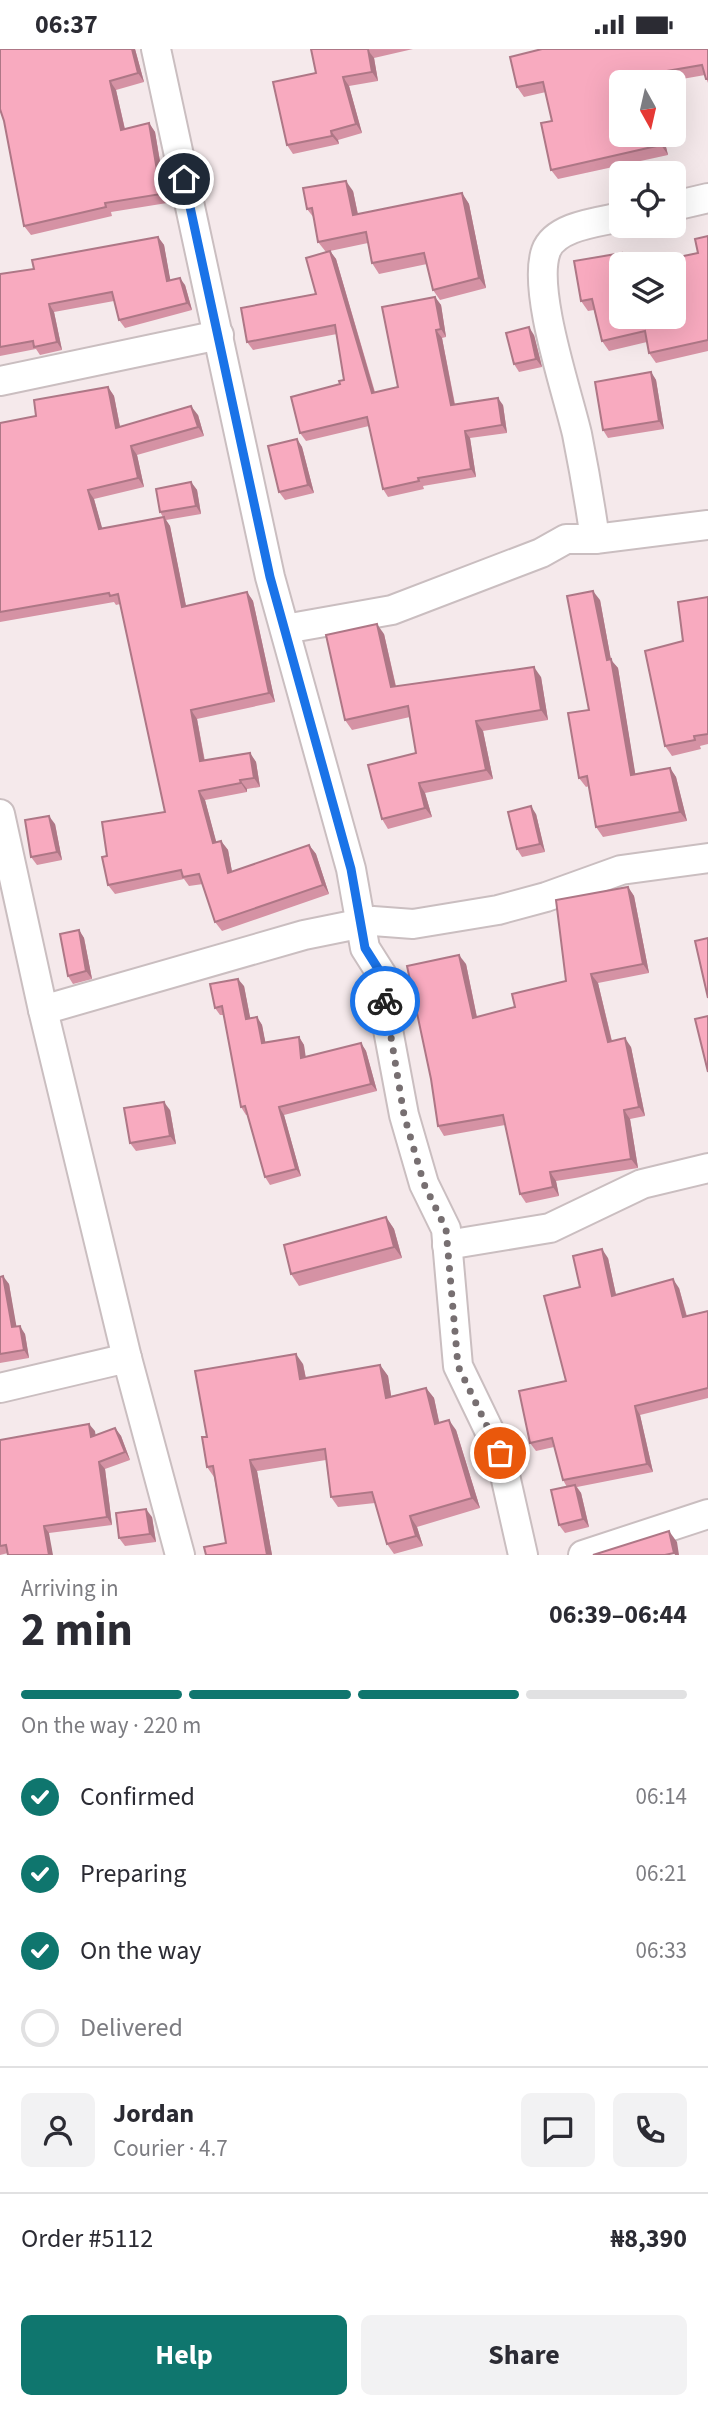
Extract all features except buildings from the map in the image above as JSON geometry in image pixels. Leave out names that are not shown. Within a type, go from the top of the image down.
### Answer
[{"type":"street","points":[[156,49],[270,577],[351,869],[365,948],[384,978],[386,1019],[404,1115],[424,1184],[446,1229],[458,1366],[500,1453],[523,1555]]},
{"type":"street","points":[[686,203],[708,198]]},
{"type":"street","points":[[595,539],[577,436],[544,294],[544,265],[547,249],[560,235],[609,220]]},
{"type":"street","points":[[0,381],[219,335]]},
{"type":"street","points":[[285,629],[391,610],[541,553],[566,539],[595,539],[708,525]]},
{"type":"street","points":[[0,816],[43,1010],[127,1358],[180,1555]]},
{"type":"street","points":[[43,1010],[304,935],[373,921],[413,924],[498,910],[546,897],[621,870],[708,858]]},
{"type":"street","points":[[447,1245],[550,1228],[642,1184],[708,1168]]},
{"type":"street","points":[[0,1388],[127,1358]]},
{"type":"street","points":[[583,1555],[708,1514]]},
{"type":"way so far","points":[[385,1001],[404,1115],[424,1184],[446,1229],[458,1366],[500,1453]]},
{"type":"route","points":[[184,179],[270,577],[351,869],[365,948],[376,961],[384,978],[385,1001]]}]
